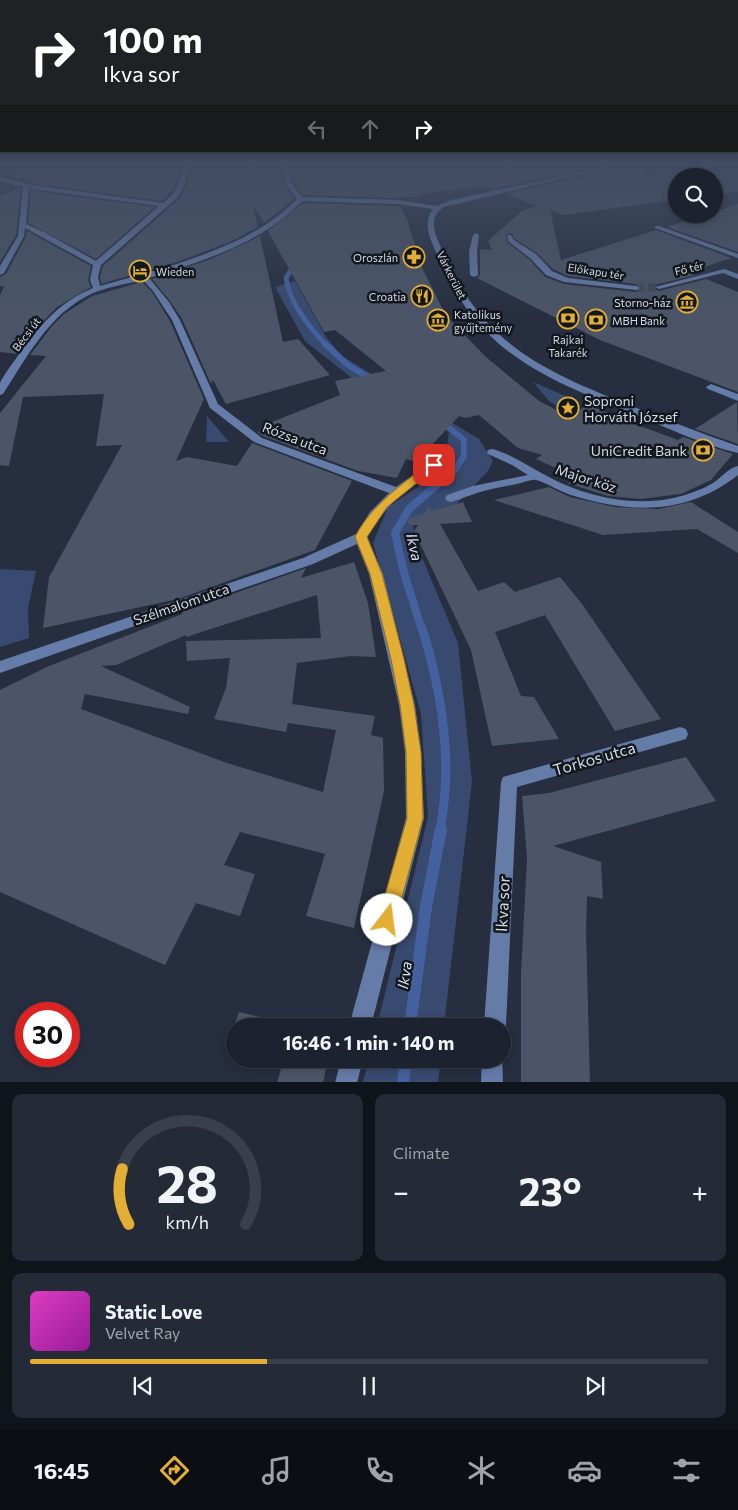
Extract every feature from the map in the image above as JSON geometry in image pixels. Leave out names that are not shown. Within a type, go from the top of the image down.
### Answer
[{"type":"street","points":[[0,273],[21,236],[23,216]]},
{"type":"street","points":[[99,289],[93,283],[97,264],[151,216]]},
{"type":"street","name":"Bécsi út","points":[[0,390],[54,316],[79,297],[209,254],[264,228],[282,216]]},
{"type":"street","name":"Várkerület","points":[[432,216],[430,228],[462,296],[476,317],[505,346],[530,365],[575,387],[666,424],[738,450]]},
{"type":"street","points":[[22,225],[42,233],[97,264]]},
{"type":"street","points":[[657,227],[738,256]]},
{"type":"street","points":[[21,236],[31,232],[42,233]]},
{"type":"street","name":"Várkerület","points":[[474,275],[473,251],[476,235]]},
{"type":"street","name":"Előkapu tér","points":[[509,236],[511,241],[533,256],[549,273],[580,282],[636,288]]},
{"type":"street","name":"Fő tér","points":[[659,287],[724,272],[738,260]]},
{"type":"street","name":"Fő tér","points":[[724,272],[738,277]]},
{"type":"street","name":"Rózsa utca","points":[[144,277],[164,300],[177,323],[214,406],[221,413],[258,440],[398,492]]},
{"type":"street","points":[[0,376],[14,369]]},
{"type":"street","points":[[711,387],[738,398]]},
{"type":"street","name":"Major köz","points":[[492,452],[519,464],[550,483],[606,503],[652,505],[680,501],[701,495],[727,480],[738,470]]},
{"type":"street","points":[[362,1018],[415,818],[413,752],[407,705],[376,574],[361,537],[366,527],[383,505],[434,465]]},
{"type":"street","name":"Major köz","points":[[451,498],[477,489],[537,476]]},
{"type":"street","name":"Szélmalom utca","points":[[0,667],[293,566],[361,537]]},
{"type":"street","name":"Torkos utca","points":[[509,782],[680,734]]},
{"type":"street","name":"Ikva sor","points":[[495,1018],[509,782]]},
{"type":"street","points":[[346,1082],[350,1068]]},
{"type":"street","points":[[492,1082],[493,1068]]},
{"type":"shaded area","points":[[295,281],[326,337],[342,356],[479,439],[493,461],[488,471],[450,511],[431,515],[413,525],[415,541],[458,643],[472,782],[445,1018],[379,1018],[428,817],[421,714],[373,543],[388,507],[424,483],[445,459],[449,432],[358,383],[305,341],[275,287]]},
{"type":"shaded area","points":[[533,382],[579,402],[564,410],[549,401]]},
{"type":"shaded area","points":[[207,416],[229,442],[206,442]]},
{"type":"shaded area","points":[[0,569],[36,571],[28,608],[29,638],[0,647]]},
{"type":"shaded area","points":[[367,1068],[440,1068],[438,1082],[363,1082]]},
{"type":"building","points":[[0,216],[18,216],[16,235],[0,262]]},
{"type":"building","points":[[29,216],[144,216],[96,259],[28,223]]},
{"type":"building","points":[[159,216],[255,216],[258,227],[230,242],[177,262],[101,284],[100,277],[103,266]]},
{"type":"building","points":[[260,216],[272,216],[264,223]]},
{"type":"building","points":[[286,216],[406,216],[415,246],[410,243],[446,316],[486,357],[539,401],[564,414],[576,412],[589,404],[624,420],[678,440],[683,437],[733,454],[711,480],[681,494],[641,499],[608,496],[567,483],[582,480],[536,459],[542,455],[518,448],[479,415],[466,418],[459,416],[416,462],[406,459],[397,478],[358,471],[263,436],[258,433],[262,426],[340,395],[335,381],[386,371],[335,330],[324,332],[268,231]]},
{"type":"building","points":[[516,216],[551,216],[561,260],[656,230],[731,258],[690,272],[695,275],[655,285],[653,288],[659,291],[706,279],[738,292],[738,392],[600,340],[477,278],[480,275],[480,249],[492,250],[488,241]],"holes":[[[511,233],[515,239],[537,253],[553,269],[568,276],[636,284],[642,289],[636,292],[564,284],[545,277],[529,259],[508,243],[506,234]]]},
{"type":"building","points":[[723,216],[738,216],[738,252],[667,227],[680,223],[723,223]]},
{"type":"building","points":[[27,231],[91,266],[88,280],[91,287],[57,307],[38,327],[17,354],[0,352],[0,296],[4,286],[0,286],[0,277],[6,274],[26,237]]},
{"type":"building","points":[[260,236],[283,342],[298,339],[330,375],[226,404],[213,380],[211,384],[182,319],[152,279],[211,259]]},
{"type":"building","points":[[142,282],[152,292],[170,321],[204,399],[176,461],[187,457],[237,466],[252,443],[352,481],[315,550],[178,599],[43,628],[49,577],[122,445],[96,446],[104,394],[23,397],[9,466],[0,465],[0,413],[46,356],[30,355],[52,326],[64,314],[92,296]]},
{"type":"building","points":[[737,402],[738,444],[695,429]]},
{"type":"building","points":[[549,487],[570,497],[615,507],[658,509],[691,502],[738,532],[738,553],[697,529],[603,535],[494,500]]},
{"type":"building","points":[[463,502],[472,522],[440,524],[478,591],[504,582],[515,592],[560,577],[582,604],[661,719],[615,731],[545,615],[495,632],[521,696],[534,697],[559,739],[492,746],[471,650],[414,531],[418,525],[409,525],[407,519],[425,513],[429,506],[432,511]]},
{"type":"building","points":[[354,562],[368,603],[376,657],[351,656],[297,663],[292,704],[375,716],[371,735],[383,738],[384,791],[354,928],[306,916],[325,854],[240,832],[224,865],[255,874],[240,916],[196,903],[165,965],[0,892],[0,690],[49,666],[182,614],[182,612],[306,568],[301,578]],"holes":[[[317,595],[321,638],[186,641],[187,661],[230,658],[226,688],[214,719],[286,732],[288,723],[336,730],[323,792],[227,763],[81,709],[85,694],[188,714],[190,707],[101,666],[116,665],[186,635],[186,637]]]},
{"type":"building","points":[[686,757],[716,801],[553,846],[601,862],[603,899],[587,896],[586,931],[590,1082],[521,1082],[521,974],[527,859],[522,796],[549,793]]},
{"type":"building","points":[[239,1012],[264,1018],[237,1018]]},
{"type":"building","points":[[281,1068],[326,1068],[323,1082],[277,1082]]},
{"type":"waterway","name":"Ikva","points":[[295,264],[286,278],[291,296],[307,323],[325,344]]},
{"type":"waterway","name":"Ikva","points":[[325,344],[348,365],[371,379]]},
{"type":"waterway","name":"Ikva","points":[[441,421],[464,440],[464,456],[454,471]]},
{"type":"waterway","name":"Ikva","points":[[422,630],[404,573],[395,533],[409,509],[455,469]]},
{"type":"waterway","name":"Ikva","points":[[422,628],[435,677],[443,728],[445,780],[440,830]]},
{"type":"waterway","name":"Ikva","points":[[411,1018],[426,907],[441,829]]},
{"type":"waterway","name":"Ikva","points":[[403,1082],[405,1068]]},
{"type":"tunnel","points":[[636,288],[659,287]]},
{"type":"place","name":"Oroszlán","points":[[414,257]]},
{"type":"place","name":"Wieden","points":[[140,271]]},
{"type":"place","name":"Croatia","points":[[422,296]]},
{"type":"place","name":"Storno-ház","points":[[687,302]]},
{"type":"place","name":"Rajkai Takarék","points":[[568,318]]},
{"type":"place","name":"Katolikus gyűjtemény","points":[[438,320]]},
{"type":"place","name":"MBH Bank","points":[[596,320]]},
{"type":"place","name":"Soproni Horváth József","points":[[568,408]]},
{"type":"place","name":"UniCredit Bank","points":[[703,450]]},
{"type":"route","points":[[387,920],[415,818],[413,752],[407,705],[398,659],[376,574],[361,537],[366,527],[383,505],[420,474],[434,465]]}]
